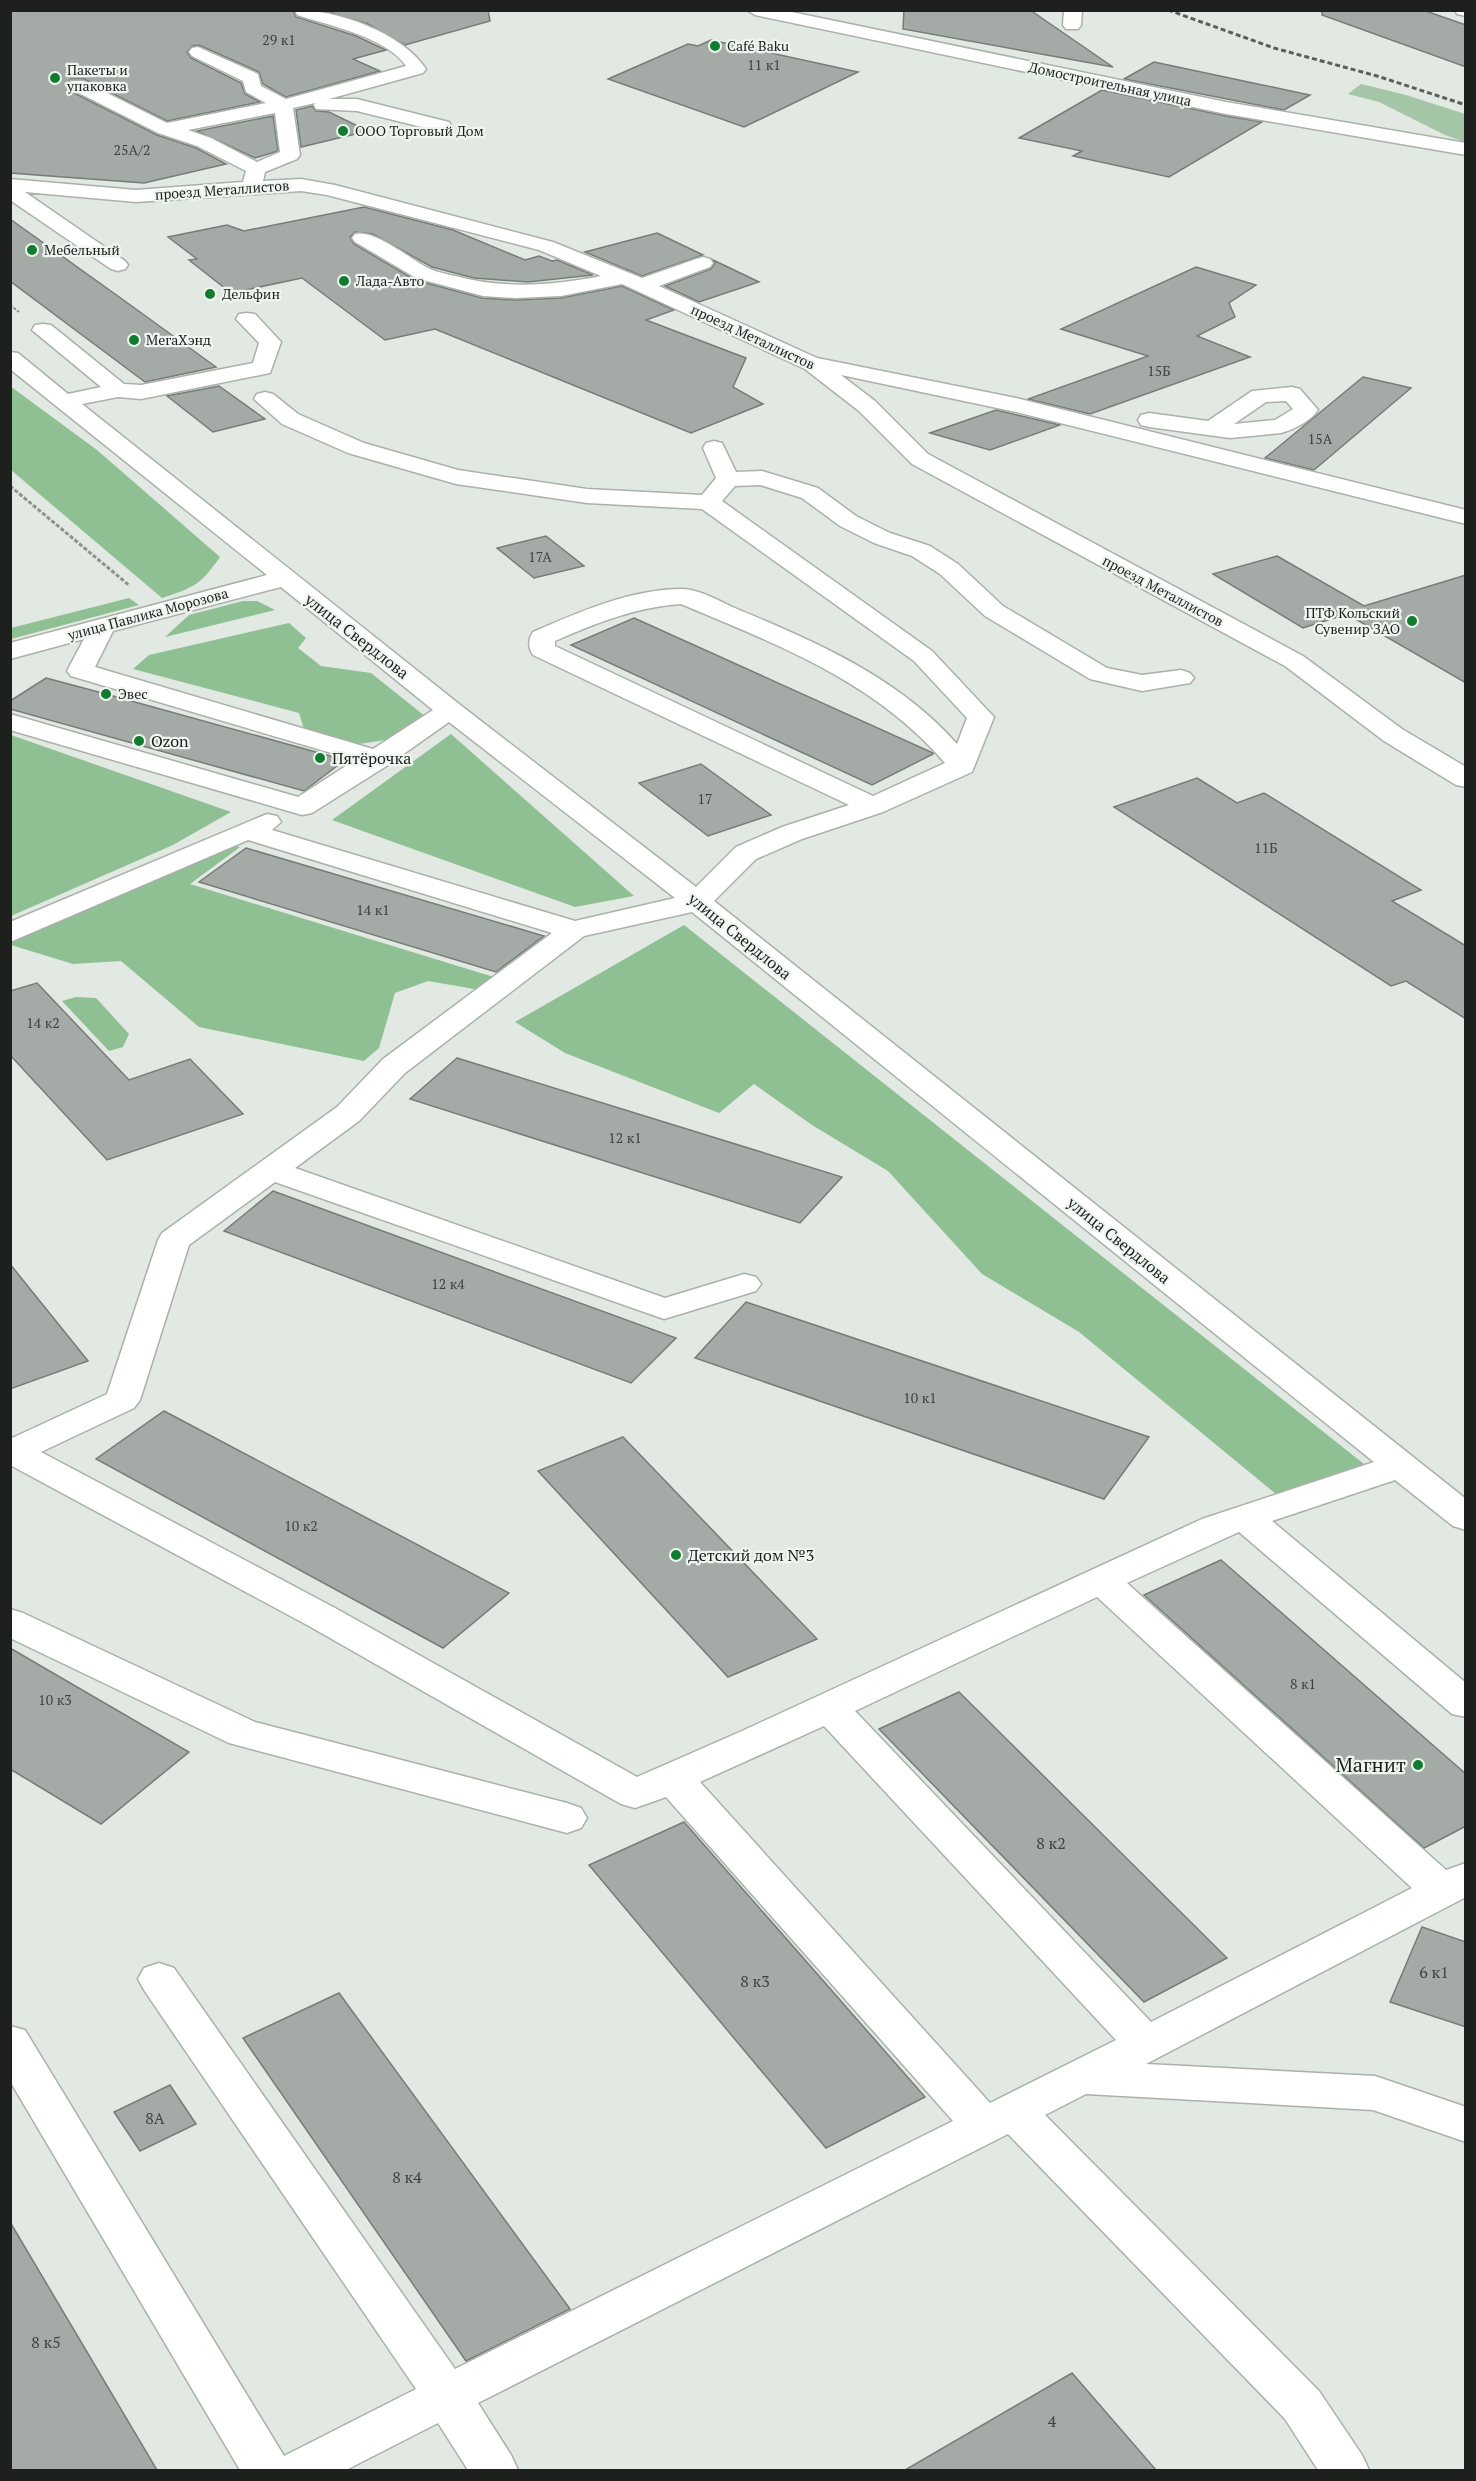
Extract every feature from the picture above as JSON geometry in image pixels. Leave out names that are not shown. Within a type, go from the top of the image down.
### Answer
[{"type":"street","name":"Домостроительная улица","points":[[755,10],[1227,108],[1466,149]]},
{"type":"street","points":[[165,129],[283,105],[417,69],[412,58],[391,43],[303,11]]},
{"type":"street","points":[[198,52],[252,78],[252,88],[283,105],[357,105],[442,126]]},
{"type":"street","points":[[77,85],[165,129],[204,142],[254,178],[290,155],[283,105]]},
{"type":"street","name":"проезд Металлистов","points":[[10,184],[136,196],[173,194],[254,178],[328,189],[546,246],[632,281],[813,363],[867,406],[921,459],[1294,661],[1393,735],[1466,778]]},
{"type":"street","points":[[10,191],[118,265]]},
{"type":"street","points":[[173,194],[204,202],[277,196]]},
{"type":"street","points":[[362,238],[423,274],[483,290],[516,292],[561,290],[632,281],[703,263]]},
{"type":"street","points":[[65,401],[118,390],[141,392],[262,368],[270,342],[247,319]]},
{"type":"street","points":[[43,330],[118,390]]},
{"type":"street","name":"улица Свердлова","points":[[10,358],[450,710],[697,902],[1466,1518]]},
{"type":"street","points":[[813,363],[1016,405],[1466,517]]},
{"type":"street","points":[[11,1451],[122,1400],[174,1240],[348,1114],[394,1066],[574,930],[697,902],[746,854],[792,833],[873,806],[962,766],[981,717],[930,664],[708,502],[587,496],[456,477],[356,448],[290,419],[266,399]]},
{"type":"street","points":[[1016,405],[1213,428]]},
{"type":"street","points":[[714,448],[728,479]]},
{"type":"street","points":[[708,502],[728,479],[762,478],[810,493],[848,521],[882,538],[921,551],[949,569],[994,611],[1099,674],[1142,683],[1181,678]]},
{"type":"street","name":"улица Павлика Морозова","points":[[10,651],[285,578]]},
{"type":"street","points":[[873,806],[542,650],[542,637],[577,621],[631,604],[663,597],[684,596],[809,648],[878,688],[917,717],[962,766]]},
{"type":"street","points":[[104,626],[80,671],[379,759]]},
{"type":"street","points":[[10,933],[302,807],[361,768],[379,759],[450,710]]},
{"type":"street","points":[[10,722],[302,807]]},
{"type":"street","points":[[247,831],[574,930]]},
{"type":"street","points":[[271,1170],[664,1309],[744,1284]]},
{"type":"street","points":[[11,1451],[322,1617],[635,1794],[829,1707],[1215,1527],[1400,1466]]},
{"type":"street","points":[[1245,1518],[1466,1704]]},
{"type":"street","points":[[301,2470],[1146,2044],[1454,1885],[1101,1581]]},
{"type":"street","points":[[10,1622],[243,1733],[567,1818]]},
{"type":"street","points":[[829,1707],[1146,2044]]},
{"type":"street","points":[[672,1777],[998,2118],[1302,2405],[1345,2470]]},
{"type":"street","points":[[159,1979],[447,2396],[494,2470]]},
{"type":"street","points":[[10,2042],[266,2470]]},
{"type":"street","points":[[1079,2077],[1375,2093],[1466,2125]]},
{"type":"path","points":[[10,486],[161,611]]},
{"type":"green space","points":[[1361,84],[1406,95],[1465,114],[1465,142],[1445,135],[1379,102],[1348,94]]},
{"type":"green space","points":[[10,386],[97,450],[220,557],[207,574],[190,588],[162,598],[11,470]]},
{"type":"green space","points":[[129,598],[139,605],[11,639],[11,628]]},
{"type":"green space","points":[[243,601],[257,601],[275,610],[165,637],[189,615]]},
{"type":"green space","points":[[289,623],[306,638],[298,648],[321,666],[371,673],[426,717],[399,738],[359,744],[304,729],[299,713],[133,669],[149,655]]},
{"type":"green space","points":[[451,734],[634,896],[575,907],[332,820]]},
{"type":"green space","points":[[11,735],[231,812],[173,845],[11,916]]},
{"type":"green space","points":[[232,845],[240,847],[190,884],[497,978],[480,990],[428,981],[395,993],[379,1048],[364,1061],[199,1027],[121,961],[73,964],[10,943]]},
{"type":"green space","points":[[684,925],[1364,1464],[1276,1494],[1079,1332],[982,1274],[888,1171],[812,1125],[754,1084],[719,1113],[565,1053],[515,1022]]},
{"type":"green space","points":[[76,997],[96,998],[129,1034],[123,1047],[109,1051],[62,1001]]},
{"type":"building","points":[[10,10],[293,10],[296,17],[356,36],[386,50],[353,59],[380,71],[286,97],[263,84],[259,72],[199,45],[192,46],[187,52],[191,58],[241,83],[245,94],[260,102],[167,121],[84,79],[71,79],[66,85],[70,91],[157,135],[196,148],[226,164],[144,183],[10,173]]},
{"type":"building","points":[[323,10],[488,10],[490,21],[405,45],[368,24]]},
{"type":"building","points":[[904,10],[1030,10],[1113,67],[903,29]]},
{"type":"building","points":[[1322,10],[1423,10],[1466,25],[1466,67],[1322,15]]},
{"type":"building","points":[[711,40],[858,72],[744,127],[608,79],[688,44],[698,46]]},
{"type":"building","points":[[1154,62],[1310,95],[1284,110],[1124,79]]},
{"type":"building","points":[[1102,90],[1262,122],[1169,177],[1073,156],[1082,151],[1019,138]]},
{"type":"building","points":[[312,106],[316,111],[329,112],[368,131],[301,147],[296,110]]},
{"type":"building","points":[[273,116],[278,151],[255,158],[197,131]]},
{"type":"building","points":[[364,207],[453,230],[525,260],[539,256],[552,261],[557,260],[593,275],[528,282],[474,278],[432,267],[373,234],[355,232],[350,237],[354,244],[415,280],[482,298],[516,300],[561,298],[622,286],[674,310],[646,320],[746,358],[733,387],[763,404],[691,433],[435,329],[385,340],[302,278],[231,293],[189,260],[197,259],[168,237],[227,225],[244,231]]},
{"type":"building","points":[[10,219],[216,367],[145,382],[10,281]]},
{"type":"building","points":[[657,233],[703,255],[642,276],[585,252]]},
{"type":"building","points":[[713,260],[759,282],[699,302],[665,286],[711,269],[715,263]]},
{"type":"building","points":[[1196,267],[1256,285],[1229,303],[1235,317],[1197,336],[1250,357],[1090,414],[1028,399],[1148,356],[1061,329]]},
{"type":"building","points":[[1363,377],[1411,388],[1314,470],[1265,458]]},
{"type":"building","points":[[219,386],[265,419],[213,432],[167,396]]},
{"type":"building","points":[[996,410],[1060,425],[990,450],[930,433]]},
{"type":"building","points":[[546,536],[584,566],[534,578],[497,548]]},
{"type":"building","name":"ПТФ Кольский Сувенир ЗАО","points":[[1277,556],[1364,606],[1466,575],[1466,683],[1347,614],[1303,628],[1213,574]]},
{"type":"building","points":[[634,618],[933,754],[872,785],[571,645]]},
{"type":"building","points":[[46,678],[345,760],[304,791],[10,709],[10,701]]},
{"type":"building","points":[[701,764],[771,815],[708,836],[639,783]]},
{"type":"building","points":[[1197,778],[1237,803],[1264,793],[1421,890],[1392,901],[1466,946],[1466,1019],[1406,981],[1391,986],[1114,807]]},
{"type":"building","points":[[246,848],[544,936],[496,972],[199,882]]},
{"type":"building","points":[[37,983],[129,1080],[190,1059],[243,1114],[107,1160],[10,1055],[10,991]]},
{"type":"building","points":[[457,1058],[842,1177],[800,1223],[410,1099]]},
{"type":"building","points":[[273,1191],[676,1338],[631,1383],[224,1231]]},
{"type":"building","points":[[10,1264],[88,1361],[10,1389]]},
{"type":"building","points":[[746,1302],[1149,1437],[1104,1499],[695,1358]]},
{"type":"building","points":[[164,1411],[509,1593],[443,1648],[96,1459]]},
{"type":"building","name":"Детский дом №3","points":[[623,1437],[817,1639],[728,1677],[538,1471]]},
{"type":"building","points":[[1221,1560],[1466,1774],[1466,1826],[1424,1848],[1144,1595]]},
{"type":"building","points":[[10,1648],[189,1752],[101,1824],[10,1769]]},
{"type":"building","points":[[959,1692],[1227,1958],[1144,2002],[879,1729]]},
{"type":"building","points":[[684,1822],[925,2097],[826,2148],[589,1865]]},
{"type":"building","points":[[1422,1927],[1466,1942],[1466,2027],[1390,2002]]},
{"type":"building","points":[[339,1993],[570,2309],[466,2361],[243,2038]]},
{"type":"building","points":[[170,2085],[196,2124],[140,2151],[114,2112]]},
{"type":"building","points":[[10,2222],[157,2470],[10,2470]]},
{"type":"building","points":[[1072,2373],[1156,2470],[905,2470]]},
{"type":"railway","points":[[1168,10],[1274,48],[1377,76],[1466,105]]},
{"type":"place","name":"Café Baku","points":[[715,46]]},
{"type":"place","name":"Пакеты и упаковка","points":[[55,78]]},
{"type":"place","name":"ООО Торговый Дом","points":[[343,131]]},
{"type":"place","name":"Мебельный","points":[[32,250]]},
{"type":"place","name":"Лада-Авто","points":[[344,281]]},
{"type":"place","name":"Дельфин","points":[[210,294]]},
{"type":"place","name":"МегаХэнд","points":[[134,340]]},
{"type":"place","name":"ПТФ Кольский Сувенир ЗАО","points":[[1412,621]]},
{"type":"place","name":"Эвес","points":[[106,694]]},
{"type":"place","name":"Ozon","points":[[139,741]]},
{"type":"place","name":"Пятёрочка","points":[[320,758]]},
{"type":"place","name":"Детский дом №3","points":[[676,1555]]},
{"type":"place","name":"Магнит","points":[[1418,1765]]}]
